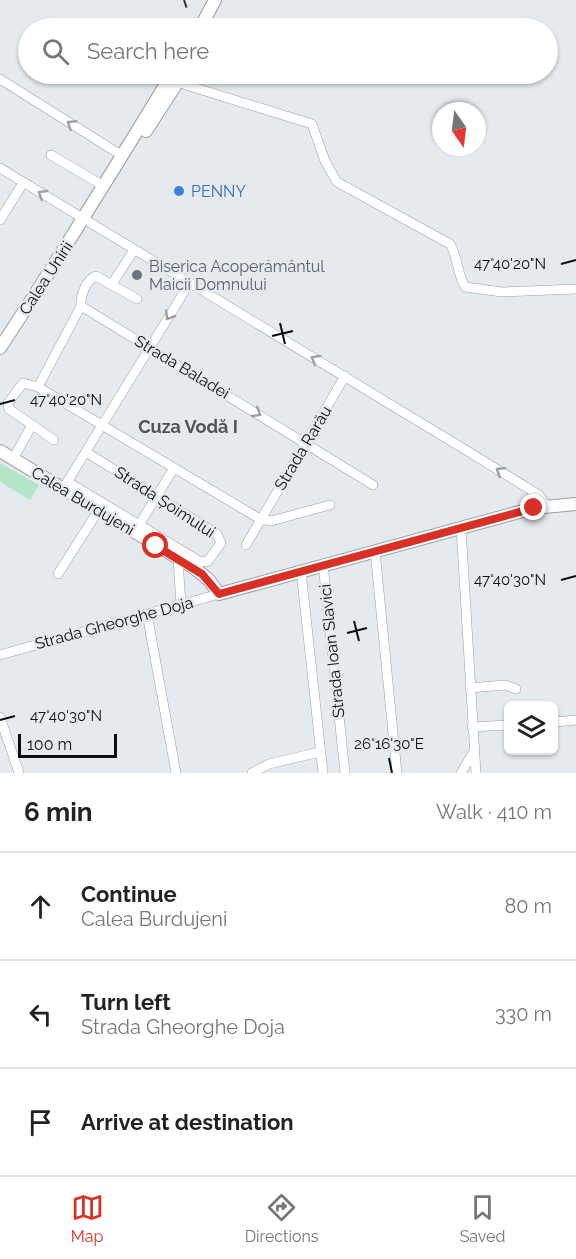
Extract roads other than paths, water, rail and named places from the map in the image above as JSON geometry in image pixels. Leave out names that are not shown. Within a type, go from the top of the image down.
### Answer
[{"type":"main road","points":[[205,18],[215,0]]},
{"type":"main road","points":[[213,18],[223,0]]},
{"type":"main road","name":"Calea Unirii","points":[[92,208],[102,185],[170,84]]},
{"type":"main road","name":"Calea Unirii","points":[[0,348],[92,208],[105,192],[171,84]]},
{"type":"main road","name":"Calea Burdujeni","points":[[4,453],[65,485],[98,511],[178,559],[209,580],[219,594]]},
{"type":"main road","name":"Strada Gheorghe Doja","points":[[219,594],[546,505],[576,504]]},
{"type":"street","points":[[0,79],[121,155]]},
{"type":"street","points":[[199,84],[312,124],[325,161],[337,182],[450,244],[455,252],[458,275],[465,287],[502,292],[576,289]]},
{"type":"street","points":[[51,155],[102,185]]},
{"type":"street","points":[[0,168],[539,495],[546,505]]},
{"type":"street","points":[[0,220],[23,183]]},
{"type":"street","points":[[112,284],[134,249]]},
{"type":"street","points":[[38,387],[81,306],[80,297],[94,276],[137,299]]},
{"type":"street","points":[[174,468],[139,525],[65,485],[189,284]]},
{"type":"street","name":"Strada Baladei","points":[[81,306],[374,485]]},
{"type":"street","name":"Strada Rarău","points":[[246,544],[345,376]]},
{"type":"street","points":[[54,440],[9,409],[8,403],[23,382],[38,387],[260,519]]},
{"type":"street","points":[[4,453],[32,425]]},
{"type":"street","name":"Strada Șoimului","points":[[86,452],[220,537],[221,543],[208,561],[201,562],[139,525]]},
{"type":"street","name":"Strada Rarău","points":[[260,519],[271,521],[330,505]]},
{"type":"street","points":[[58,574],[98,511]]},
{"type":"street","points":[[461,528],[476,773]]},
{"type":"street","points":[[375,551],[397,773]]},
{"type":"street","points":[[178,559],[181,605]]},
{"type":"street","name":"Strada Ioan Slavici","points":[[323,564],[345,773]]},
{"type":"street","points":[[301,571],[323,773]]},
{"type":"street","name":"Strada Gheorghe Doja","points":[[0,655],[219,594]]},
{"type":"street","points":[[147,614],[176,773]]},
{"type":"street","points":[[470,688],[505,685],[516,689]]},
{"type":"street","points":[[0,717],[19,773]]},
{"type":"street","points":[[558,722],[576,720]]},
{"type":"street","points":[[472,727],[504,725]]},
{"type":"street","points":[[252,773],[269,764],[320,752]]},
{"type":"street","points":[[461,773],[473,753]]},
{"type":"railway","points":[[184,0],[187,9]]},
{"type":"place","name":"PENNY","points":[[179,191]]},
{"type":"place","name":"Biserica Acoperământul Maicii Domnului","points":[[137,275]]},
{"type":"district","name":"Cuza Vodă I","points":[[188,426]]}]
